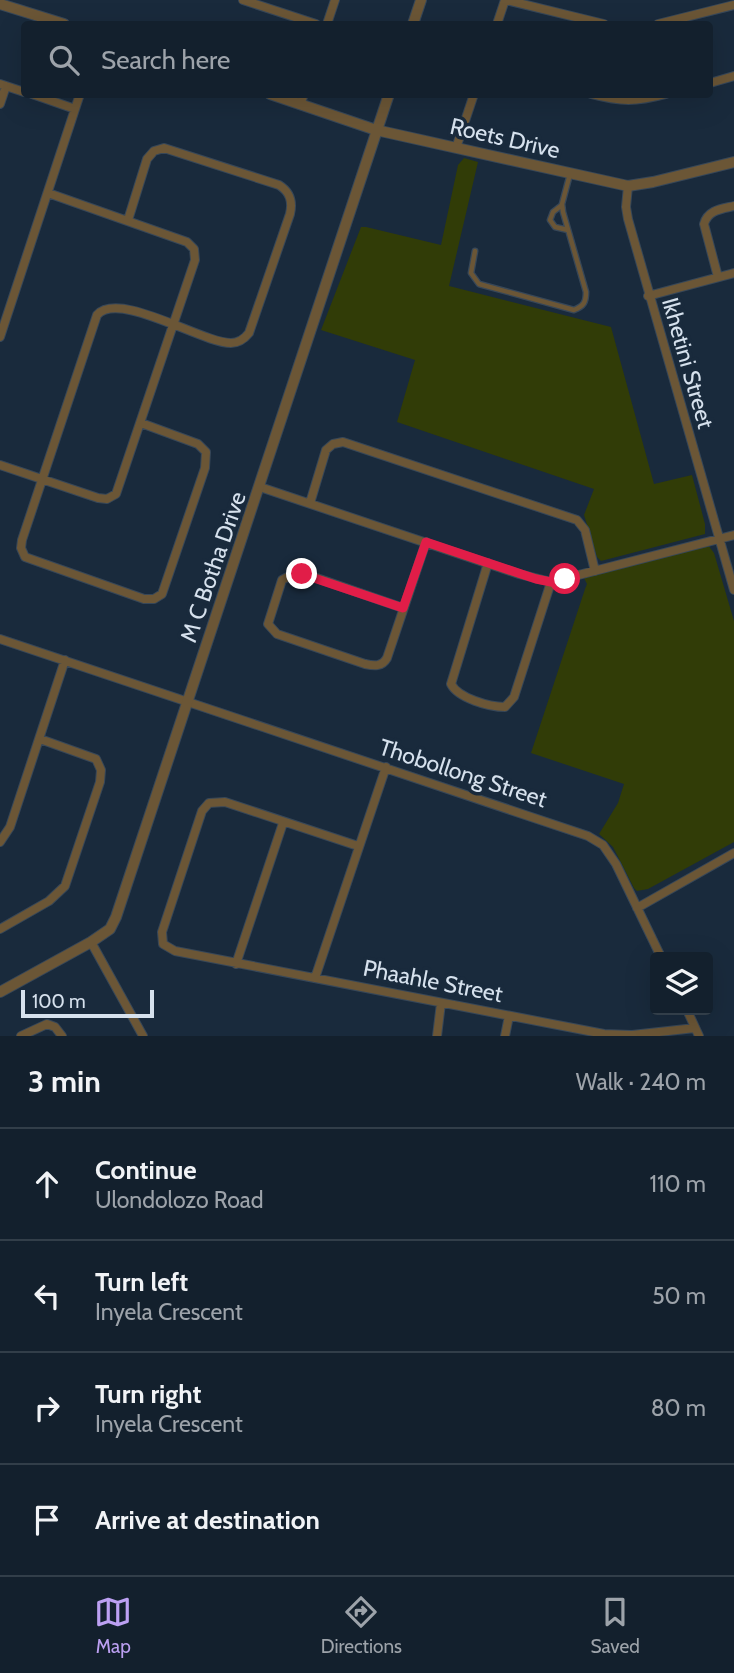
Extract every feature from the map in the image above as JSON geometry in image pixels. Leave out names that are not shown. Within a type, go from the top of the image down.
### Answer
[{"type":"street","points":[[243,0],[259,2],[308,21]]},
{"type":"street","points":[[328,21],[335,0]]},
{"type":"street","points":[[414,21],[421,0]]},
{"type":"street","points":[[498,21],[505,0],[592,21]]},
{"type":"street","points":[[0,4],[54,21]]},
{"type":"street","points":[[670,21],[734,5]]},
{"type":"street","points":[[713,82],[734,76]]},
{"type":"street","points":[[0,104],[3,85],[21,91]]},
{"type":"street","points":[[43,98],[75,110]]},
{"type":"street","points":[[0,337],[79,98]]},
{"type":"street","name":"M C Botha Drive","points":[[0,992],[91,942],[110,929],[117,918],[388,98]]},
{"type":"street","points":[[456,148],[473,98]]},
{"type":"street","points":[[608,98],[626,102],[652,98]]},
{"type":"street","name":"Roets Drive","points":[[302,100],[376,130],[628,186],[734,162]]},
{"type":"street","points":[[128,220],[147,159],[154,151],[164,148],[279,185],[289,194],[292,204],[247,336],[239,342],[228,343],[116,307],[100,311],[84,350],[21,544],[25,557],[144,599],[158,598],[162,594],[205,468],[206,452],[198,443],[141,423]]},
{"type":"street","name":"Ikhetini Street","points":[[628,186],[628,219],[648,296],[734,590]]},
{"type":"street","points":[[0,465],[98,498],[107,499],[118,491],[195,264],[194,249],[187,243],[48,193]]},
{"type":"street","points":[[718,277],[704,224],[715,211],[734,206]]},
{"type":"street","points":[[648,296],[734,273]]},
{"type":"street","points":[[310,503],[326,450],[333,444],[343,442],[577,520],[588,540],[595,571]]},
{"type":"street","points":[[260,487],[551,582],[734,535]]},
{"type":"street","points":[[403,608],[308,575],[295,573],[282,580],[268,624],[277,634],[375,666],[385,662],[426,542]]},
{"type":"street","points":[[488,563],[451,684],[460,695],[497,707],[505,707],[515,694],[551,582]]},
{"type":"street","name":"Thobollong Street","points":[[0,639],[588,836],[603,845],[609,853],[659,952]]},
{"type":"street","points":[[0,842],[10,827],[65,660]]},
{"type":"street","points":[[0,929],[49,901],[65,886],[100,782],[101,769],[96,759],[40,739]]},
{"type":"street","points":[[315,978],[386,767]]},
{"type":"street","name":"Phaahle Street","points":[[283,823],[225,802],[213,802],[205,806],[162,932],[165,947],[236,964],[614,1035],[697,1032]]},
{"type":"street","points":[[236,964],[283,823],[358,845]]},
{"type":"street","points":[[637,908],[734,853]]},
{"type":"street","points":[[91,942],[144,1036]]},
{"type":"street","points":[[437,1036],[441,1003]]},
{"type":"street","points":[[689,1015],[697,1032]]},
{"type":"street","points":[[505,1036],[509,1016]]},
{"type":"street","points":[[21,1036],[47,1024],[55,1027],[62,1036]]},
{"type":"lane","points":[[475,251],[471,273],[479,284],[574,310],[581,307],[586,300],[586,292],[562,204],[570,173]]},
{"type":"lane","points":[[562,204],[553,212],[550,220],[555,227],[568,229]]},
{"type":"green space","points":[[464,158],[478,162],[449,286],[611,327],[654,484],[692,475],[705,524],[705,534],[601,561],[597,557],[584,515],[594,489],[397,422],[415,360],[321,330],[361,227],[441,245],[458,165]]},
{"type":"green space","points":[[708,545],[714,553],[734,621],[734,842],[648,889],[637,891],[613,847],[599,834],[618,803],[624,784],[531,753],[587,584],[583,576]]},
{"type":"route","points":[[302,574],[403,608],[426,542],[536,579],[551,582],[565,579]]}]
